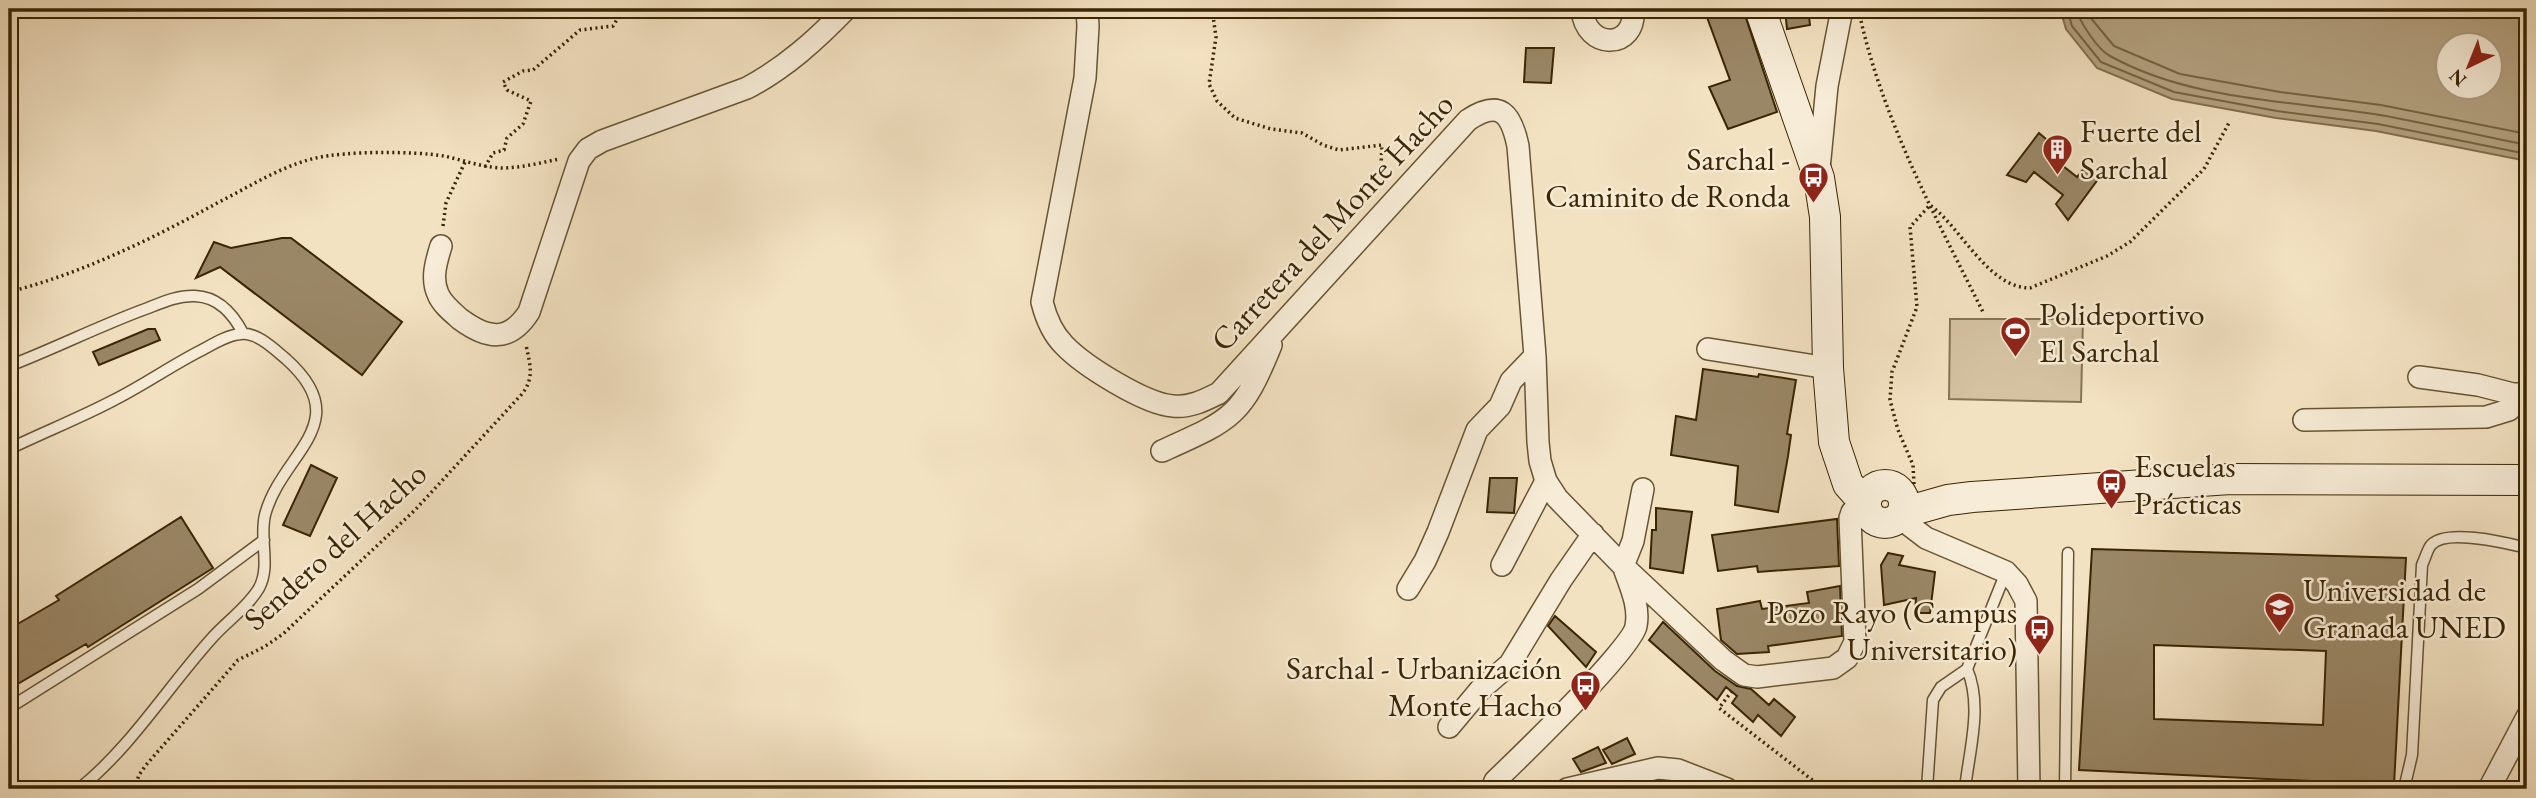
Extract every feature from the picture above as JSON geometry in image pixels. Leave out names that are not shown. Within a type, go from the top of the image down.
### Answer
[{"type":"main road","points":[[1760,9],[1819,178],[1826,227],[1828,368],[1833,425],[1854,457],[1890,500],[1948,500],[2230,479],[2527,480]]},
{"type":"street","points":[[441,246],[434,269],[438,294],[451,311],[471,327],[488,335],[506,334],[521,324],[529,312],[583,155],[602,141],[747,88],[767,77],[787,63],[846,9]]},
{"type":"street","name":"Carretera del Monte Hacho","points":[[1087,9],[1085,79],[1042,302],[1046,317],[1063,345],[1131,392],[1152,402],[1175,407],[1198,403],[1219,393],[1468,120],[1481,112],[1495,109],[1506,114],[1513,124],[1518,146],[1535,356],[1540,461],[1546,481],[1557,498],[1623,566],[1636,605],[1636,626]]},
{"type":"street","points":[[1582,9],[1588,30],[1607,40],[1614,40],[1627,33],[1633,21],[1633,9]]},
{"type":"street","points":[[1819,178],[1827,86],[1851,12]]},
{"type":"street","points":[[1162,451],[1216,426],[1246,400],[1256,383],[1277,330]]},
{"type":"street","points":[[1708,349],[1828,368]]},
{"type":"street","points":[[1408,589],[1438,532],[1477,430],[1500,406],[1511,381],[1535,356]]},
{"type":"street","points":[[2419,377],[2512,394],[2527,394]]},
{"type":"street","points":[[2304,420],[2486,417],[2509,410],[2527,394]]},
{"type":"street","points":[[1502,565],[1546,481]]},
{"type":"street","points":[[1643,489],[1633,541],[1623,566],[1733,669],[1744,675],[1757,677],[1816,671],[1833,668],[1847,658],[1855,642],[1850,518],[1852,512],[1857,509],[1890,500],[1909,525],[1926,538],[2007,572],[2026,601],[2029,789]]},
{"type":"street","points":[[1449,727],[1480,690],[1510,664],[1592,534]]},
{"type":"street","points":[[1492,789],[1495,781],[1612,662],[1628,643],[1643,616],[1655,607],[1668,609]]},
{"type":"street","points":[[2489,789],[2527,717]]},
{"type":"street","points":[[1567,789],[1658,768],[1678,770],[1696,784],[1727,789]]},
{"type":"lane","points":[[9,366],[174,298],[196,295],[216,301],[233,315],[243,333]]},
{"type":"lane","points":[[9,449],[115,399],[214,344],[243,333],[271,347],[298,370],[311,388],[316,409],[313,431],[270,500],[264,519],[263,578],[258,590],[213,637],[117,755],[79,789]]},
{"type":"lane","points":[[2404,789],[2412,755],[2423,565],[2430,546],[2440,539],[2455,536],[2527,548]]},
{"type":"lane","points":[[9,708],[198,589],[264,540]]},
{"type":"lane","points":[[2064,789],[2068,553]]},
{"type":"lane","points":[[1927,789],[1933,700],[1941,687],[1967,670],[2007,572]]},
{"type":"lane","points":[[1965,789],[1975,707],[1972,681],[1967,670]]},
{"type":"path","points":[[485,167],[493,153],[504,150],[507,138],[523,124],[531,101],[507,90],[503,82],[523,71],[533,70],[580,30],[613,26],[622,11],[678,9]]},
{"type":"path","points":[[1212,9],[1216,37],[1209,84],[1217,101],[1235,118],[1271,129],[1302,133],[1339,150],[1382,145],[1379,218]]},
{"type":"path","points":[[1851,12],[1879,86],[1930,205],[1983,312]]},
{"type":"path","points":[[1930,205],[1981,260],[2003,279],[2021,288],[2030,288],[2107,256],[2130,242],[2204,169],[2230,121]]},
{"type":"path","points":[[9,292],[65,276],[103,261],[265,177],[315,158],[354,153],[441,155],[485,167],[525,166],[583,155]]},
{"type":"path","points":[[441,246],[446,203],[465,162]]},
{"type":"path","points":[[1890,500],[1913,465],[1898,430],[1890,400],[1892,372],[1917,307],[1910,227],[1930,205]]},
{"type":"path","name":"Sendero del Hacho","points":[[134,789],[146,765],[238,660],[274,642],[415,510],[527,388],[531,370],[521,324]]},
{"type":"path","points":[[1744,675],[1718,708],[1824,789]]},
{"type":"shaded area","name":"Polideportivo El Sarchal","points":[[1950,319],[2083,319],[2081,402],[1949,399]]},
{"type":"water","points":[[2060,9],[2527,9],[2527,161],[2376,131],[2276,118],[2172,99],[2097,68],[2066,29]]},
{"type":"building","points":[[1704,9],[1743,9],[1777,112],[1728,129],[1709,87],[1730,80]]},
{"type":"building","points":[[1785,9],[1808,9],[1810,25],[1787,29]]},
{"type":"building","points":[[1526,48],[1554,48],[1551,83],[1524,82]]},
{"type":"building","name":"Fuerte del Sarchal","points":[[2039,133],[2054,146],[2048,154],[2077,177],[2085,167],[2099,178],[2068,220],[2056,204],[2063,195],[2034,172],[2026,182],[2007,175]]},
{"type":"building","points":[[291,238],[402,322],[362,375],[220,267],[196,278],[214,242],[231,248]]},
{"type":"building","points":[[148,329],[155,329],[160,340],[99,365],[93,352]]},
{"type":"building","points":[[1703,369],[1796,380],[1787,434],[1791,435],[1778,512],[1735,505],[1738,466],[1671,455],[1676,416],[1696,420]]},
{"type":"building","points":[[311,465],[337,478],[310,536],[283,525]]},
{"type":"building","points":[[1490,478],[1517,478],[1514,513],[1487,512]]},
{"type":"building","points":[[1656,508],[1692,512],[1683,573],[1650,568],[1652,530],[1656,530]]},
{"type":"building","points":[[181,517],[213,568],[88,647],[86,644],[9,689],[9,629],[59,600],[56,596]]},
{"type":"building","points":[[1837,519],[1839,566],[1758,572],[1757,566],[1718,571],[1712,535]]},
{"type":"building","points":[[2092,549],[2406,558],[2394,785],[2079,770]],"holes":[[[2154,645],[2326,651],[2323,725],[2154,719]]]},
{"type":"building","points":[[1888,553],[1903,556],[1899,565],[1935,572],[1930,613],[1915,613],[1916,598],[1884,605],[1881,565]]},
{"type":"building","points":[[1840,586],[1842,636],[1768,646],[1769,652],[1737,654],[1721,640],[1717,609],[1760,601],[1762,609],[1809,603],[1807,592]]},
{"type":"building","points":[[1555,616],[1596,652],[1586,667],[1548,626]]},
{"type":"building","points":[[1663,622],[1715,671],[1737,686],[1751,689],[1769,705],[1774,699],[1795,717],[1781,736],[1758,715],[1753,722],[1732,703],[1737,696],[1726,687],[1717,700],[1649,640]]},
{"type":"building","points":[[1627,738],[1635,754],[1612,764],[1603,750]]},
{"type":"building","points":[[1598,747],[1606,763],[1581,772],[1573,759]]},
{"type":"place","name":"Fuerte del Sarchal","points":[[2057,176]]},
{"type":"place","name":"Sarchal - Caminito de Ronda","points":[[1813,204]]},
{"type":"place","name":"Polideportivo El Sarchal","points":[[2016,359]]},
{"type":"place","name":"Escuelas Prácticas","points":[[2111,511]]},
{"type":"place","name":"Universidad de Granada UNED","points":[[2280,635]]},
{"type":"place","name":"Pozo Rayo (Campus Universitario)","points":[[2040,657]]},
{"type":"place","name":"Sarchal - Urbanización Monte Hacho","points":[[1585,713]]}]
